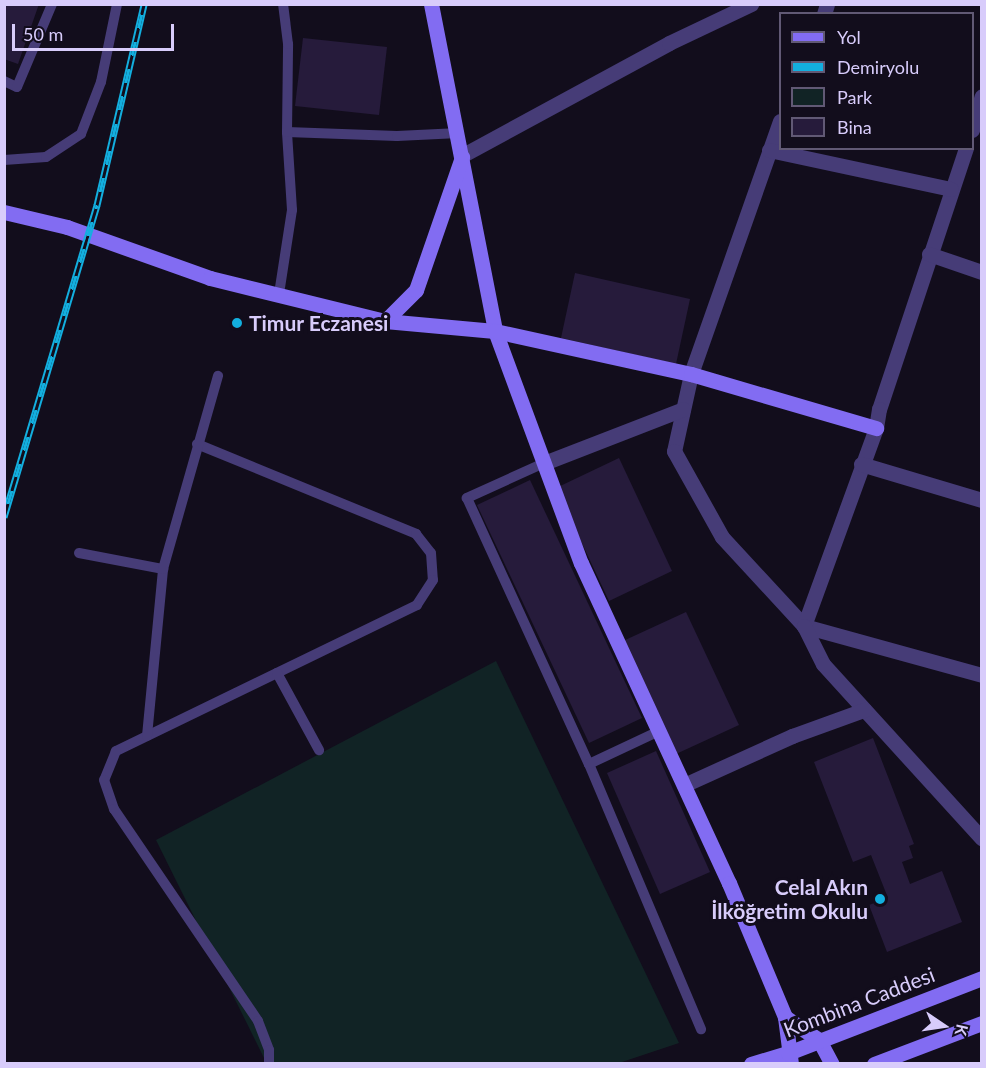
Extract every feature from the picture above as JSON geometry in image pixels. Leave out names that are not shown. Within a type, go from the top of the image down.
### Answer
[{"type":"main road","points":[[432,4],[459,133],[495,331],[581,563],[684,785],[784,1017],[790,1058]]},
{"type":"main road","points":[[385,321],[416,290],[463,154]]},
{"type":"main road","points":[[4,212],[67,227],[210,278],[385,321],[495,331],[691,374],[876,428]]},
{"type":"main road","name":"Kombina Caddesi","points":[[751,1064],[790,1058],[819,1040],[981,978]]},
{"type":"main road","points":[[784,1017],[819,1040],[832,1064]]},
{"type":"main road","points":[[874,1064],[981,1023]]},
{"type":"street","points":[[463,154],[669,43],[751,4]]},
{"type":"street","points":[[974,125],[981,96]]},
{"type":"street","points":[[779,124],[691,374],[674,451],[722,537],[804,626],[824,664],[981,839]]},
{"type":"street","points":[[769,150],[951,189]]},
{"type":"street","points":[[804,626],[876,428],[879,409],[965,150]]},
{"type":"street","points":[[929,254],[981,272]]},
{"type":"street","points":[[544,463],[683,409]]},
{"type":"street","points":[[861,464],[981,500]]},
{"type":"street","points":[[804,626],[981,675]]},
{"type":"street","points":[[684,785],[792,736],[864,710]]},
{"type":"lane","points":[[4,81],[17,87],[52,4]]},
{"type":"lane","points":[[4,160],[46,157],[81,134],[100,82],[117,4]]},
{"type":"lane","points":[[279,294],[292,210],[287,132],[288,44],[283,4]]},
{"type":"lane","points":[[287,132],[398,136],[459,133]]},
{"type":"lane","points":[[147,736],[163,569],[196,444],[218,376]]},
{"type":"lane","points":[[196,444],[416,534],[430,553],[433,580],[417,605],[116,751],[104,780],[114,809],[258,1021],[269,1050],[269,1064]]},
{"type":"lane","points":[[544,463],[467,498],[589,764],[701,1029]]},
{"type":"lane","points":[[79,553],[163,569]]},
{"type":"lane","points":[[277,673],[319,750]]},
{"type":"lane","points":[[589,764],[659,731]]},
{"type":"green space","points":[[496,661],[679,1043],[616,1064],[266,1062],[156,840]]},
{"type":"building","points":[[4,4],[39,4],[18,64],[4,59]]},
{"type":"building","points":[[303,38],[387,47],[379,115],[295,106]]},
{"type":"building","points":[[575,273],[690,299],[676,364],[561,338]]},
{"type":"building","points":[[619,458],[672,571],[609,601],[556,488]]},
{"type":"building","points":[[530,480],[642,718],[589,743],[477,505]]},
{"type":"building","points":[[686,612],[739,725],[676,754],[623,641]]},
{"type":"building","points":[[873,738],[914,844],[909,846],[913,858],[902,862],[910,884],[942,871],[962,922],[887,952],[869,905],[888,898],[871,855],[853,862],[814,762]]},
{"type":"building","points":[[656,751],[710,872],[660,894],[607,773]]},
{"type":"railway","points":[[4,517],[97,205],[144,4]]},
{"type":"place","name":"Timur Eczanesi","points":[[237,323]]},
{"type":"place","name":"Celal Akın İlköğretim Okulu","points":[[880,899]]}]
